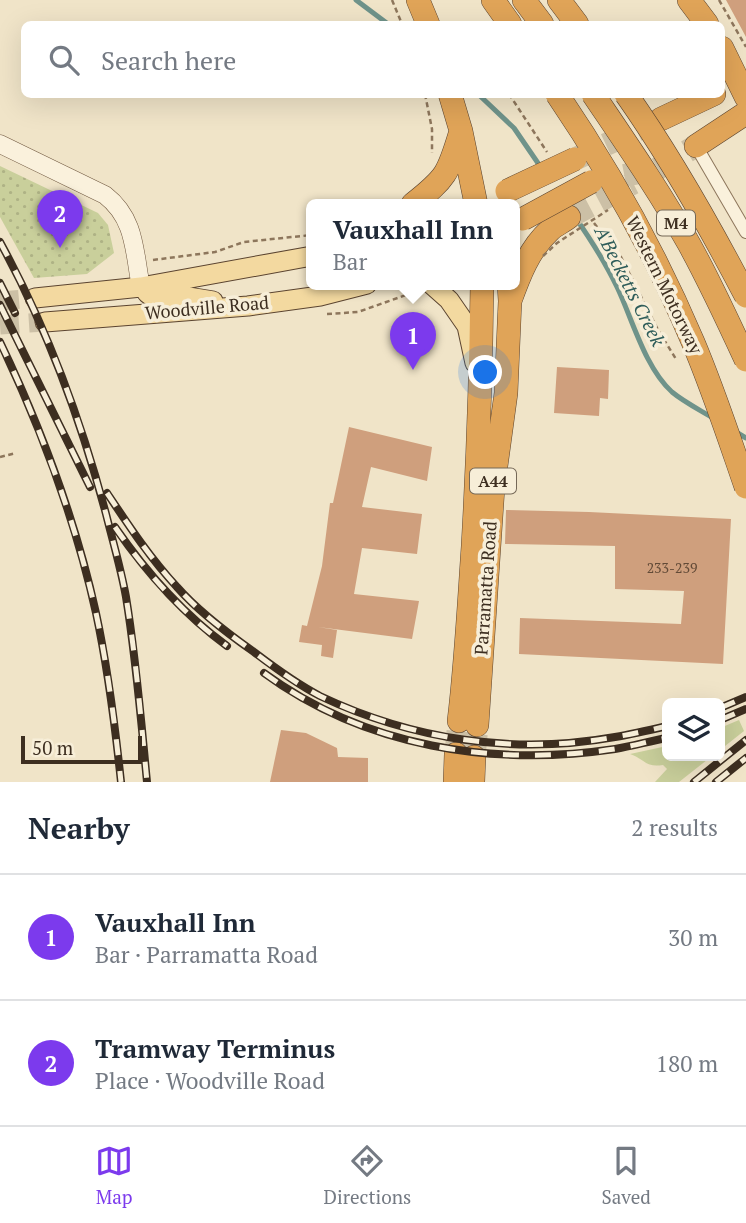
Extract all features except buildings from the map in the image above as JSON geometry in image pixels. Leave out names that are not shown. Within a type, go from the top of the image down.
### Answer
[{"type":"highway","points":[[418,0],[427,21]]},
{"type":"highway","points":[[493,0],[508,21]]},
{"type":"highway","points":[[524,0],[540,21]]},
{"type":"highway","points":[[559,0],[574,21]]},
{"type":"highway","points":[[689,0],[705,21]]},
{"type":"highway","points":[[725,55],[738,87]]},
{"type":"highway","points":[[451,98],[486,199]]},
{"type":"highway","name":"Western Motorway","points":[[560,98],[610,177],[668,286],[714,395],[746,487]]},
{"type":"highway","name":"Western Motorway","points":[[596,98],[689,244],[746,360]]},
{"type":"highway","name":"M4","points":[[629,98],[680,178],[746,296]]},
{"type":"highway","points":[[661,119],[706,98]]},
{"type":"highway","points":[[696,146],[746,113]]},
{"type":"highway","points":[[418,199],[441,181],[449,170],[461,131]]},
{"type":"highway","points":[[491,199],[575,159]]},
{"type":"highway","points":[[520,220],[591,182]]},
{"type":"highway","name":"A44","points":[[520,272],[540,251],[549,231],[569,217]]},
{"type":"highway","name":"Parramatta Road","points":[[482,290],[481,388],[468,614],[468,723],[492,488],[506,393],[510,293]]},
{"type":"highway","points":[[455,782],[465,755],[473,782]]},
{"type":"main road","name":"Woodville Road","points":[[35,298],[141,287],[306,257]]},
{"type":"main road","points":[[141,287],[151,296],[176,295],[247,306]]},
{"type":"main road","name":"Woodville Road","points":[[45,322],[247,306],[320,296],[343,290]]},
{"type":"main road","points":[[438,290],[449,300],[467,326],[481,388]]},
{"type":"street","points":[[0,145],[105,195],[114,202],[128,223],[141,287]]},
{"type":"street","points":[[696,146],[746,232]]},
{"type":"path","points":[[392,0],[400,21]]},
{"type":"path","points":[[719,0],[746,47]]},
{"type":"path","points":[[426,98],[431,116],[431,156]]},
{"type":"path","points":[[512,98],[547,152]]},
{"type":"path","points":[[540,251],[610,209]]},
{"type":"path","points":[[594,223],[621,257],[676,359]]},
{"type":"path","points":[[156,260],[215,252],[244,242],[306,236]]},
{"type":"path","points":[[0,457],[16,453]]},
{"type":"green space","points":[[0,166],[98,213],[108,225],[114,253],[87,274],[34,278],[0,217]]},
{"type":"green space","points":[[739,720],[744,731],[725,746],[725,726]]},
{"type":"green space","points":[[662,747],[662,761],[706,761],[679,782],[655,782],[667,769],[663,765],[649,764],[630,754]]},
{"type":"waterway","name":"A'Becketts Creek","points":[[356,0],[384,21]]},
{"type":"waterway","name":"A'Becketts Creek","points":[[482,98],[514,128],[542,169]]},
{"type":"waterway","name":"A'Becketts Creek","points":[[575,217],[598,251],[623,299],[640,342],[662,382],[687,403],[713,418]]},
{"type":"waterway","name":"A'Becketts Creek","points":[[736,432],[746,438]]},
{"type":"tunnel","points":[[575,159],[661,119]]},
{"type":"tunnel","points":[[591,182],[657,169],[696,146]]},
{"type":"tunnel","points":[[569,217],[633,183]]},
{"type":"tunnel","points":[[0,301],[35,298]]},
{"type":"tunnel","points":[[0,325],[45,322]]},
{"type":"tunnel","points":[[456,754],[459,721]]},
{"type":"tunnel","points":[[474,757],[477,725]]},
{"type":"railway","points":[[0,242],[48,341],[86,444],[106,514],[130,620],[147,782]]},
{"type":"railway","points":[[0,283],[15,313]]},
{"type":"railway","points":[[0,305],[90,487]]},
{"type":"railway","points":[[0,342],[55,475],[88,579],[108,676],[121,782]]},
{"type":"railway","points":[[107,493],[158,565],[203,613],[295,681],[320,696],[355,711],[428,733],[502,744],[577,742],[662,727]]},
{"type":"railway","points":[[115,527],[166,591],[195,620],[227,646]]},
{"type":"railway","points":[[264,673],[303,698],[344,719],[432,746],[523,755],[569,754],[615,749],[662,739]]},
{"type":"railway","points":[[725,706],[746,697]]},
{"type":"railway","points":[[725,718],[746,709]]},
{"type":"railway","points":[[694,782],[746,740]]},
{"type":"railway","points":[[716,782],[746,758]]},
{"type":"place","name":"Tramway Terminus","points":[[60,248]]},
{"type":"place","name":"Vauxhall Inn","points":[[413,370]]}]
